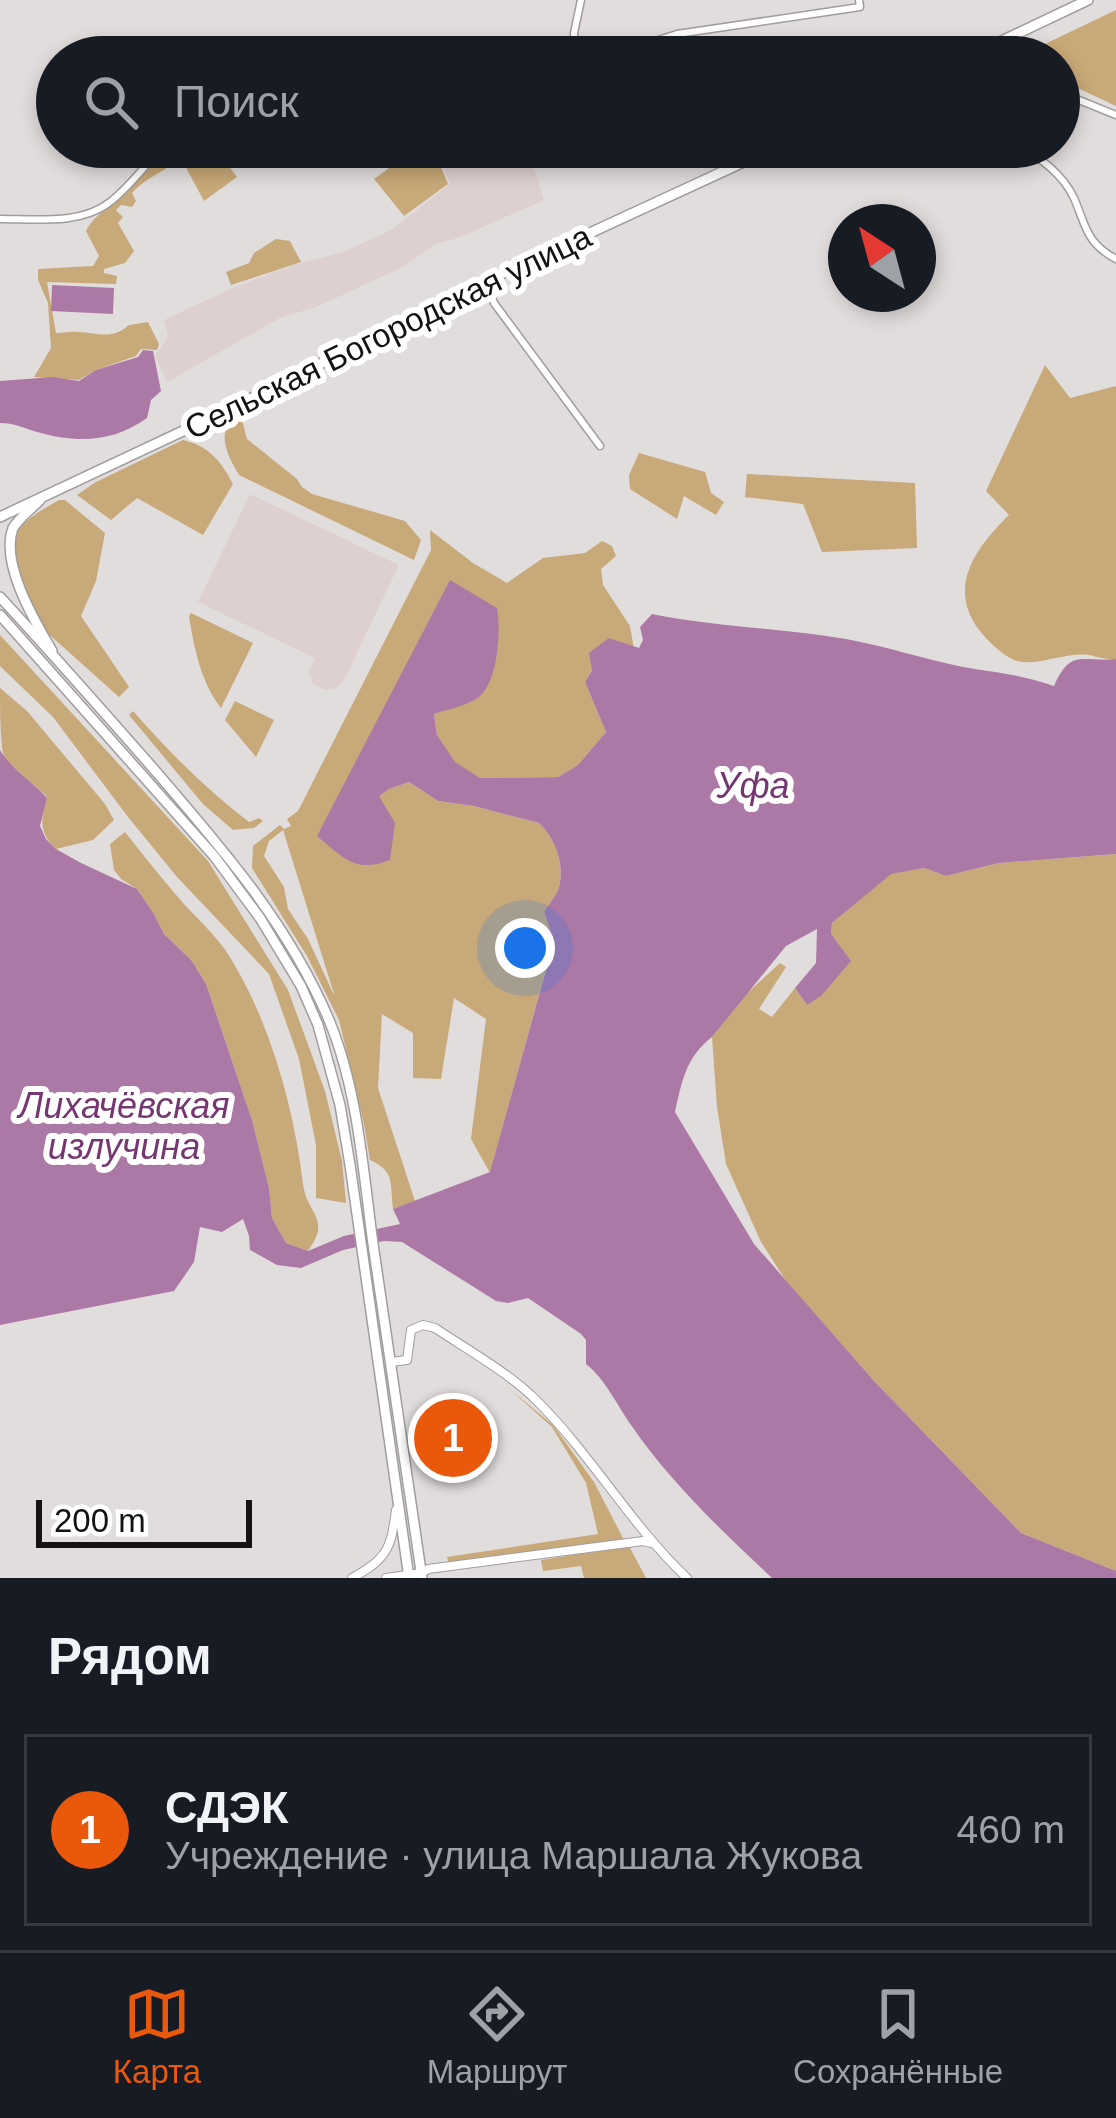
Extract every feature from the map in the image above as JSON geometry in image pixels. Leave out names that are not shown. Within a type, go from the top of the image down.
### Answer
[{"type":"main road","points":[[1022,36],[1088,0]]},
{"type":"main road","name":"Сельская Богородская улица","points":[[0,517],[731,168]]},
{"type":"main road","points":[[46,494],[14,526],[5,556],[20,596],[55,656]]},
{"type":"main road","points":[[0,597],[247,878],[311,980],[331,1025],[351,1094],[363,1165],[409,1576]]},
{"type":"main road","points":[[0,615],[214,856],[260,918],[301,986],[318,1025],[340,1105],[392,1362],[422,1575]]},
{"type":"street","points":[[574,36],[581,0]]},
{"type":"street","points":[[671,36],[859,4]]},
{"type":"street","points":[[1080,101],[1116,116]]},
{"type":"street","points":[[0,219],[91,213],[109,203],[142,168]]},
{"type":"street","points":[[1051,168],[1072,193],[1085,231],[1116,259]]},
{"type":"street","points":[[486,281],[494,303],[599,446]]},
{"type":"street","points":[[392,1362],[407,1360],[409,1335],[423,1325],[472,1352],[536,1400],[687,1578]]},
{"type":"street","points":[[352,1578],[385,1555],[398,1502]]},
{"type":"street","points":[[386,1578],[643,1540],[654,1544]]},
{"type":"shaded area","points":[[1116,10],[1116,106],[1080,89],[1080,36],[1062,36]]},
{"type":"shaded area","points":[[149,168],[166,168],[132,193],[136,201],[132,207],[121,205],[116,210],[134,251],[125,263],[104,269],[117,276],[116,284],[47,282],[56,333],[111,334],[148,322],[159,344],[157,350],[141,349],[136,356],[79,380],[34,377],[51,348],[48,303],[38,269],[93,266],[99,256],[86,231]]},
{"type":"shaded area","points":[[186,168],[230,168],[237,177],[204,201]]},
{"type":"shaded area","points":[[389,168],[442,168],[448,184],[404,216],[374,179]]},
{"type":"shaded area","points":[[444,168],[534,168],[544,200],[435,244],[403,267],[316,307],[280,318],[167,382],[155,356],[168,336],[164,320],[230,289],[343,252],[391,230],[450,184]]},
{"type":"shaded area","points":[[276,239],[290,241],[301,262],[231,285],[226,272],[249,263],[254,253]]},
{"type":"shaded area","points":[[1045,365],[1070,398],[1116,386],[1116,659],[1081,655],[1018,661],[985,637],[966,604],[968,572],[975,557],[1009,515],[986,491]]},
{"type":"shaded area","points":[[240,412],[247,439],[312,494],[405,521],[421,540],[414,560],[239,475],[225,434]]},
{"type":"shaded area","points":[[183,440],[213,456],[233,484],[203,535],[137,498],[111,520],[77,495],[96,482]]},
{"type":"shaded area","points":[[639,453],[705,472],[711,493],[724,502],[716,515],[684,496],[677,519],[630,489],[629,475]]},
{"type":"shaded area","points":[[747,474],[915,483],[917,548],[822,552],[803,504],[745,497]]},
{"type":"shaded area","points":[[250,494],[399,565],[336,688],[325,690],[313,684],[309,671],[315,658],[198,602]]},
{"type":"shaded area","points":[[59,500],[105,533],[96,581],[81,616],[129,687],[119,697],[43,629],[8,552],[21,527]]},
{"type":"shaded area","points":[[430,530],[507,583],[543,558],[585,553],[602,541],[612,546],[616,556],[601,569],[603,585],[630,626],[634,649],[609,638],[585,682],[606,732],[578,765],[558,777],[480,778],[455,763],[437,735],[434,713],[497,608],[378,796],[409,782],[438,801],[539,823],[554,844],[561,869],[558,890],[544,912],[554,940],[490,1173],[471,1139],[486,1019],[454,998],[441,1079],[413,1078],[413,1033],[382,1014],[378,1088],[415,1201],[393,1209],[387,1173],[370,1160],[339,1020],[307,956],[252,868],[253,846],[280,825],[284,829],[291,826],[287,819],[298,811],[431,550]],"holes":[[[283,830],[334,995],[288,909],[284,887],[264,856],[269,841]]]},
{"type":"shaded area","points":[[191,613],[253,643],[221,708],[199,665]]},
{"type":"shaded area","points":[[0,635],[208,861],[288,990],[325,1091],[342,1161],[346,1203],[316,1198],[316,1145],[299,1059],[269,974],[177,877],[53,717],[0,666]]},
{"type":"shaded area","points":[[0,688],[27,711],[105,804],[114,820],[93,840],[56,849],[46,837],[42,819],[47,797],[4,757]]},
{"type":"shaded area","points":[[235,701],[274,720],[256,757],[225,720]]},
{"type":"shaded area","points":[[133,711],[218,796],[249,822],[263,821],[254,828],[233,830],[203,804],[129,715]]},
{"type":"shaded area","points":[[125,832],[221,945],[255,1004],[277,1063],[305,1194],[318,1223],[308,1251],[286,1243],[272,1218],[252,1120],[206,984],[192,961],[164,934],[137,889],[114,870],[110,844]]},
{"type":"shaded area","points":[[1116,854],[1116,1571],[1021,1533],[875,1382],[786,1281],[761,1242],[726,1164],[712,1037],[745,995],[780,963],[786,967],[759,1009],[772,1017],[795,988],[807,1005],[832,923],[891,873],[924,868],[946,876],[999,863]]},
{"type":"shaded area","points":[[506,1386],[553,1425],[594,1482],[624,1540],[449,1564],[447,1557],[598,1534],[586,1483],[552,1427]]},
{"type":"shaded area","points":[[629,1546],[646,1578],[584,1578],[581,1566],[543,1571],[541,1560]]},
{"type":"water","points":[[52,285],[114,288],[113,314],[51,311]]},
{"type":"water","points":[[143,350],[153,351],[161,391],[151,400],[147,418],[134,426],[80,439],[0,423],[0,381],[52,377],[79,381],[96,370],[138,357]]},
{"type":"water","name":"Уфа","points":[[450,580],[497,608],[497,654],[487,687],[471,701],[434,714],[437,735],[455,762],[480,778],[558,777],[578,765],[606,732],[585,682],[592,670],[589,653],[609,638],[639,648],[643,640],[640,627],[652,614],[846,639],[1054,686],[1072,661],[1116,659],[1116,854],[999,863],[946,876],[924,868],[891,874],[832,923],[831,934],[851,961],[821,996],[807,1005],[795,988],[816,963],[817,929],[786,946],[696,1053],[675,1112],[754,1244],[875,1382],[1021,1533],[1116,1571],[1116,1578],[772,1578],[697,1505],[646,1446],[586,1364],[586,1340],[581,1334],[528,1298],[496,1301],[402,1242],[343,1250],[301,1268],[277,1265],[250,1250],[243,1219],[222,1232],[200,1227],[194,1262],[174,1291],[0,1325],[0,750],[47,798],[40,826],[46,839],[81,863],[137,889],[164,934],[192,961],[206,984],[252,1120],[272,1218],[286,1243],[308,1251],[344,1236],[400,1224],[393,1209],[490,1172],[554,941],[544,912],[561,878],[554,844],[539,823],[438,801],[409,782],[379,796],[395,823],[390,860],[358,864],[317,836]]},
{"type":"place","name":"СДЭК","points":[[453,1438]]},
{"type":"water label","name":"Лихачёвская излучина","points":[[124,1126]]}]
